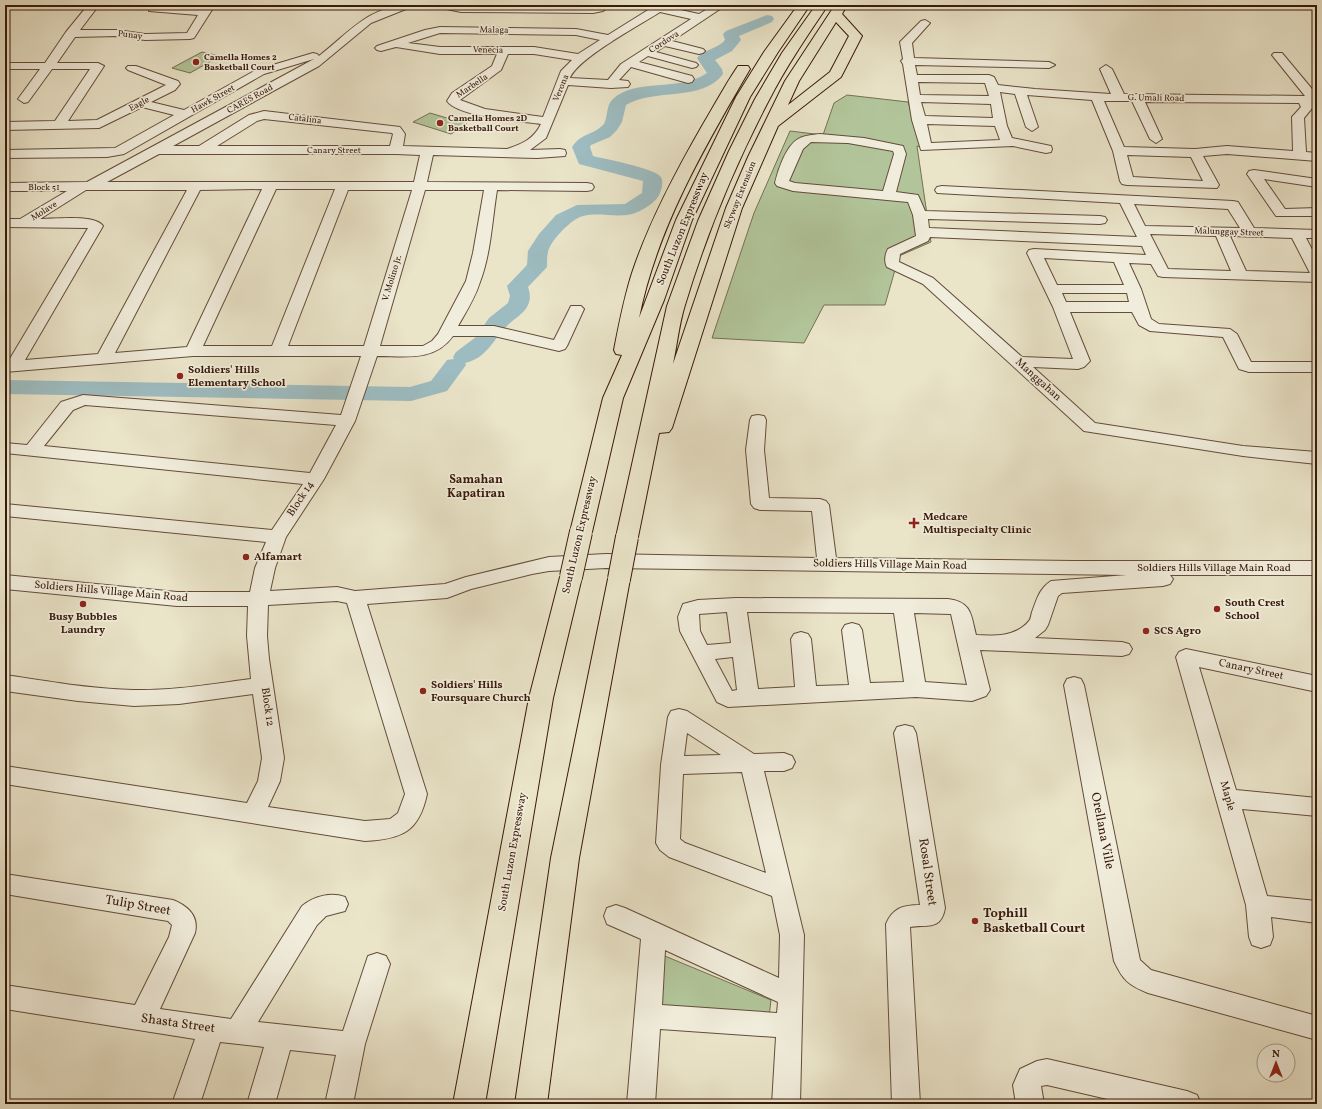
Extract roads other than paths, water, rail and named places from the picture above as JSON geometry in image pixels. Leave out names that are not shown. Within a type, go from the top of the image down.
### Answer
[{"type":"highway","points":[[770,28],[787,5]]},
{"type":"highway","name":"South Luzon Expressway","points":[[469,1104],[510,863],[541,698],[613,398],[655,300],[684,220],[716,151],[743,97],[771,52],[804,5]]},
{"type":"highway","points":[[772,124],[836,74],[856,36],[834,7]]},
{"type":"highway","name":"South Luzon Expressway","points":[[531,1104],[565,858],[627,538],[676,306],[706,221],[736,151],[762,100],[789,53],[834,7]]},
{"type":"highway","name":"Skyway Extension","points":[[639,480],[658,438],[672,400],[697,315],[734,208],[792,81],[834,7]]},
{"type":"highway","points":[[613,398],[634,298],[644,264],[655,235],[685,172],[750,58]]},
{"type":"street","points":[[24,99],[49,67],[70,34],[94,5]]},
{"type":"street","points":[[154,5],[153,9],[157,10],[208,9]]},
{"type":"street","name":"CARES Road","points":[[85,187],[315,64],[329,54],[355,29],[369,20],[407,5]]},
{"type":"street","points":[[441,5],[454,8],[602,7]]},
{"type":"street","name":"Cordova","points":[[611,84],[616,75],[630,63],[721,5]]},
{"type":"street","points":[[661,6],[701,18]]},
{"type":"street","name":"Verona","points":[[511,152],[526,147],[540,138],[567,71],[580,58],[661,6]]},
{"type":"street","name":"Punay","points":[[70,34],[122,33],[145,37],[190,36],[208,9]]},
{"type":"street","points":[[926,22],[906,42],[910,78],[918,120],[926,147],[1010,143],[1046,149]]},
{"type":"street","name":"Malaga","points":[[381,48],[429,32],[440,30],[576,32],[609,39]]},
{"type":"street","points":[[664,42],[699,51]]},
{"type":"street","name":"Venecia","points":[[395,43],[420,49],[555,52],[580,58]]},
{"type":"street","name":"Marbella","points":[[504,50],[498,68],[456,96],[453,101],[495,114],[547,121]]},
{"type":"street","points":[[979,51],[994,89],[1000,122],[1006,139],[1010,143]]},
{"type":"street","points":[[648,52],[692,65]]},
{"type":"street","name":"Hawk Street","points":[[5,154],[113,153],[126,148],[260,72],[316,55]]},
{"type":"street","points":[[1278,55],[1312,100],[1298,117],[1300,156]]},
{"type":"street","points":[[907,61],[1049,65]]},
{"type":"street","points":[[630,63],[688,79]]},
{"type":"street","points":[[5,66],[98,66],[59,125]]},
{"type":"street","name":"Eagle","points":[[5,126],[99,124],[172,87],[174,84],[132,68]]},
{"type":"street","points":[[1106,69],[1118,97]]},
{"type":"street","points":[[910,78],[994,89]]},
{"type":"street","points":[[563,81],[625,84]]},
{"type":"street","points":[[914,98],[994,89]]},
{"type":"street","name":"G. Umali Road","points":[[994,89],[1097,97],[1312,100]]},
{"type":"street","points":[[1020,92],[1032,127]]},
{"type":"street","points":[[1097,97],[1118,149]]},
{"type":"street","points":[[1137,98],[1156,139]]},
{"type":"street","points":[[141,103],[186,114]]},
{"type":"street","name":"Catalina","points":[[202,150],[253,118],[264,115],[396,130],[399,134],[396,150]]},
{"type":"street","points":[[918,120],[1000,122]]},
{"type":"street","points":[[888,196],[900,154],[898,149],[888,145],[822,137],[810,138],[801,142],[783,176],[782,183],[793,187],[888,196],[913,198],[920,215],[922,232]]},
{"type":"street","points":[[1195,153],[1212,185],[1127,181],[1119,151],[1195,153],[1225,145],[1317,158]]},
{"type":"street","name":"Canary Street","points":[[126,148],[152,152],[202,150],[396,150],[511,152],[537,154],[560,153]]},
{"type":"street","name":"V. Molino Jr.","points":[[353,404],[360,386],[420,185],[427,151]]},
{"type":"street","points":[[1254,174],[1299,180],[1314,199],[1282,213],[1254,174]]},
{"type":"street","points":[[104,358],[196,185]]},
{"type":"street","name":"Block 51","points":[[5,187],[196,185],[587,186]]},
{"type":"street","points":[[193,351],[271,185]]},
{"type":"street","points":[[278,351],[343,185]]},
{"type":"street","points":[[10,366],[193,351],[427,350],[439,344],[448,331],[470,289],[476,273],[491,186]]},
{"type":"street","name":"Molave","points":[[5,234],[85,187]]},
{"type":"street","points":[[942,190],[1233,205],[1250,233]]},
{"type":"street","points":[[1125,200],[1163,273],[1317,278]]},
{"type":"street","points":[[1199,203],[1217,232],[1240,275]]},
{"type":"street","points":[[920,215],[1100,220]]},
{"type":"street","points":[[5,223],[89,223],[96,226],[10,366]]},
{"type":"street","name":"Malunggay Street","points":[[922,232],[1145,236],[1217,232],[1317,234]]},
{"type":"street","name":"Manggahan","points":[[922,232],[923,238],[893,252],[892,264],[928,281],[1090,427],[1243,451],[1317,458]]},
{"type":"street","points":[[1296,234],[1317,273]]},
{"type":"street","points":[[1018,362],[1078,364],[1082,362],[1061,307],[1041,266],[1122,263],[1155,260]]},
{"type":"street","points":[[1122,263],[1134,289],[1138,307],[1144,322],[1156,328],[1224,332],[1229,334],[1245,366],[1317,367]]},
{"type":"street","points":[[1052,289],[1134,289]]},
{"type":"street","points":[[1061,307],[1138,307]]},
{"type":"street","points":[[448,331],[498,332],[559,346],[576,309]]},
{"type":"street","points":[[32,450],[68,406],[83,400],[347,421]]},
{"type":"street","name":"Block 14","points":[[258,599],[265,568],[277,537],[315,479],[347,421],[353,404]]},
{"type":"street","points":[[758,420],[755,450],[760,504],[820,504],[828,564]]},
{"type":"street","points":[[5,448],[315,479]]},
{"type":"street","points":[[5,510],[277,537]]},
{"type":"street","name":"Soldiers Hills Village Main Road","points":[[5,582],[145,598],[184,600],[346,596],[447,591],[466,584],[532,567],[575,562],[1074,568],[1317,568]]},
{"type":"street","points":[[1001,644],[1024,635],[1038,625],[1049,592],[1058,586],[1177,579],[1198,567]]},
{"type":"street","points":[[5,775],[365,831],[384,831],[402,825],[414,810],[416,794],[346,596]]},
{"type":"street","name":"Block 12","points":[[254,813],[269,780],[273,758],[258,643],[258,599]]},
{"type":"street","points":[[736,605],[750,698]]},
{"type":"street","points":[[736,605],[903,606],[948,606],[955,607],[960,611],[979,688],[978,692],[916,689],[728,699],[724,696],[701,653],[688,624],[690,609],[698,607],[736,605]]},
{"type":"street","points":[[903,606],[916,689]]},
{"type":"street","points":[[852,630],[861,692]]},
{"type":"street","points":[[800,639],[806,695]]},
{"type":"street","points":[[968,642],[1122,649]]},
{"type":"street","points":[[701,653],[742,649]]},
{"type":"street","name":"Canary Street","points":[[1186,657],[1317,684]]},
{"type":"street","name":"Maple","points":[[1186,657],[1258,905],[1261,937]]},
{"type":"street","points":[[5,683],[114,697],[150,698],[188,696],[263,685]]},
{"type":"street","name":"Orellana Ville","points":[[1074,686],[1127,961],[1135,974],[1148,981],[1317,1028]]},
{"type":"street","points":[[782,889],[677,850],[668,843],[672,765],[679,716],[750,763],[782,889],[792,934],[786,1104]]},
{"type":"street","name":"Rosal Street","points":[[905,733],[934,908],[932,913],[928,916],[906,916],[900,920],[898,924],[906,1104]]},
{"type":"street","points":[[672,765],[784,762]]},
{"type":"street","points":[[1228,799],[1317,807]]},
{"type":"street","name":"Tulip Street","points":[[5,884],[173,911],[180,915],[184,921],[184,929],[181,938],[142,1019]]},
{"type":"street","points":[[238,1031],[308,917],[315,909],[336,904]]},
{"type":"street","points":[[1258,905],[1317,912]]},
{"type":"street","points":[[616,916],[654,935],[791,996]]},
{"type":"street","points":[[641,1104],[654,935]]},
{"type":"street","points":[[339,1104],[352,1044],[376,964]]},
{"type":"street","name":"Shasta Street","points":[[8,1003],[211,1029],[352,1044]]},
{"type":"street","points":[[647,1016],[789,1026]]},
{"type":"street","points":[[186,1104],[211,1029]]},
{"type":"street","points":[[261,1104],[280,1037]]},
{"type":"street","points":[[1030,1104],[1027,1085],[1030,1078],[1037,1074],[1047,1072],[1187,1104]]},
{"type":"waterway","points":[[464,357],[484,342],[497,323],[518,305],[520,296],[517,286],[537,267],[538,251],[546,238],[563,219],[577,211],[629,209],[650,196],[653,187],[652,178],[628,170],[585,160],[581,147],[585,141],[604,133],[611,127],[614,122],[619,102],[636,94],[649,91],[689,87],[707,80],[715,74],[714,69],[705,58],[727,48],[733,40],[731,34],[767,19]]},
{"type":"waterway","points":[[5,387],[411,394],[439,386],[455,365]]},
{"type":"place","name":"Camella Homes 2 Basketball Court","points":[[196,62]]},
{"type":"place","name":"Camella Homes 2D Basketball Court","points":[[440,123]]},
{"type":"place","name":"Soldiers' Hills Elementary School","points":[[180,376]]},
{"type":"place","name":"Medcare Multispecialty Clinic","points":[[914,523]]},
{"type":"place","name":"Alfamart","points":[[246,557]]},
{"type":"place","name":"Busy Bubbles Laundry","points":[[83,604]]},
{"type":"place","name":"South Crest School","points":[[1217,609]]},
{"type":"place","name":"SCS Agro","points":[[1146,631]]},
{"type":"place","name":"Soldiers' Hills Foursquare Church","points":[[423,691]]},
{"type":"place","name":"Tophill Basketball Court","points":[[975,921]]},
{"type":"district","name":"Samahan Kapatiran","points":[[476,487]]}]
